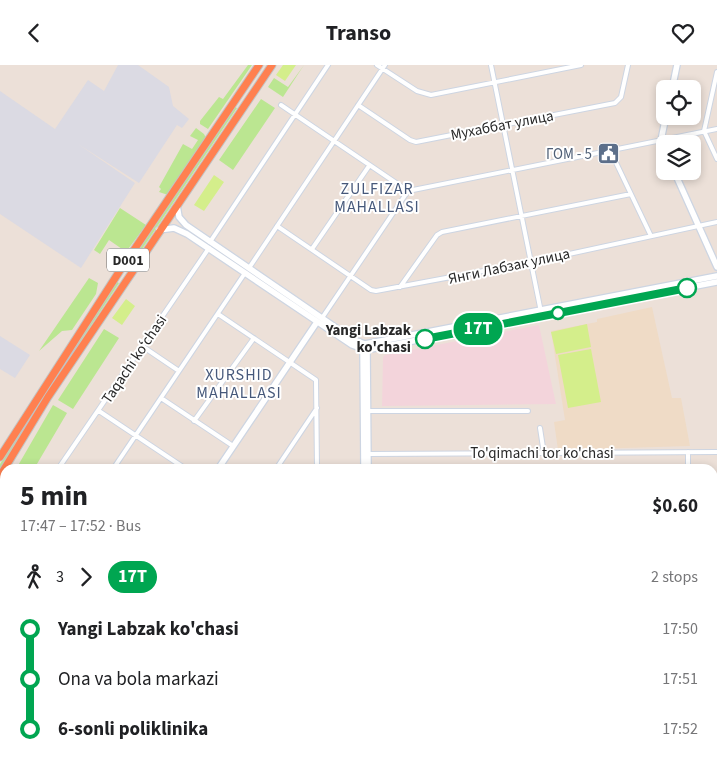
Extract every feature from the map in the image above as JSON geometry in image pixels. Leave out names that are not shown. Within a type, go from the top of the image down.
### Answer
[{"type":"highway","name":"D001","points":[[0,457],[119,272],[259,65]]},
{"type":"highway","name":"D001","points":[[6,464],[20,439],[127,278],[272,65]]},
{"type":"highway","points":[[253,74],[262,80]]},
{"type":"highway","points":[[236,98],[245,104]]},
{"type":"highway","points":[[119,272],[127,278]]},
{"type":"main road","points":[[674,80],[677,65]]},
{"type":"main road","points":[[678,180],[717,267]]},
{"type":"main road","points":[[177,203],[179,217],[193,233],[319,320],[354,339],[365,348],[368,464]]},
{"type":"main road","points":[[159,230],[174,228],[193,233]]},
{"type":"main road","points":[[365,348],[717,276]]},
{"type":"main road","points":[[541,313],[717,282]]},
{"type":"main road","points":[[221,464],[319,320]]},
{"type":"main road","points":[[364,464],[366,411]]},
{"type":"street","name":"Taqachi koʻchasi","points":[[62,464],[210,245],[328,65]]},
{"type":"street","points":[[377,65],[384,67],[423,94],[431,95],[581,65]]},
{"type":"street","points":[[491,65],[541,313]]},
{"type":"street","name":"Мухаббат улица","points":[[358,105],[415,142],[617,102],[621,97],[628,65]]},
{"type":"street","points":[[116,464],[384,67]]},
{"type":"street","points":[[717,72],[704,131],[717,159]]},
{"type":"street","points":[[281,105],[408,191]]},
{"type":"street","points":[[685,135],[717,129]]},
{"type":"street","points":[[319,320],[408,191],[656,141]]},
{"type":"street","points":[[610,150],[651,235]]},
{"type":"street","points":[[312,249],[369,166]]},
{"type":"street","points":[[400,287],[437,235],[442,232],[630,194]]},
{"type":"street","name":"Янги Лабзак улица","points":[[278,226],[373,291],[532,262],[717,222]]},
{"type":"street","points":[[218,314],[316,380],[317,464]]},
{"type":"street","points":[[194,421],[254,338]]},
{"type":"street","points":[[142,346],[179,371]]},
{"type":"street","points":[[161,398],[233,446]]},
{"type":"street","points":[[279,464],[317,407]]},
{"type":"street","points":[[99,411],[179,464]]},
{"type":"street","points":[[366,411],[528,411]]},
{"type":"street","points":[[540,428],[544,454]]},
{"type":"street","points":[[688,452],[688,464]]},
{"type":"street","name":"To'qimachi tor ko'chasi","points":[[368,454],[717,452]]},
{"type":"shaded area","points":[[118,65],[138,65],[169,87],[173,106],[189,119],[182,128],[177,125],[139,183],[78,144],[135,183],[81,268],[0,214],[0,91],[55,129],[88,80],[104,91]]},
{"type":"shaded area","points":[[652,307],[672,398],[681,398],[690,446],[558,450],[554,422],[565,420],[551,331],[597,322],[597,319]]},
{"type":"shaded area","points":[[539,325],[556,404],[382,406],[383,357],[385,355]]},
{"type":"shaded area","points":[[0,336],[30,355],[15,378],[0,369]]},
{"type":"green space","points":[[248,65],[252,65],[208,129],[200,124],[200,121],[219,97],[223,99]]},
{"type":"green space","points":[[283,65],[296,65],[285,81],[276,75]]},
{"type":"green space","points":[[304,65],[283,97],[268,87],[274,78],[288,87]]},
{"type":"green space","points":[[261,99],[275,108],[233,170],[219,160]]},
{"type":"green space","points":[[235,107],[237,108],[128,270],[126,269]]},
{"type":"green space","points":[[196,128],[206,138],[168,195],[159,192],[161,189],[159,187],[183,144],[192,149],[198,140],[190,136]]},
{"type":"green space","points":[[214,175],[224,182],[204,211],[194,205]]},
{"type":"green space","points":[[120,208],[146,225],[117,264],[113,263],[122,249],[109,240],[100,254],[94,250]]},
{"type":"green space","points":[[89,278],[98,283],[96,294],[72,330],[62,331],[39,351]]},
{"type":"green space","points":[[117,282],[119,283],[36,409],[4,464],[0,464]]},
{"type":"green space","points":[[126,299],[135,306],[122,325],[112,318]]},
{"type":"green space","points":[[587,324],[591,347],[556,354],[551,332]]},
{"type":"green space","points":[[104,329],[119,338],[73,409],[58,400]]},
{"type":"green space","points":[[591,349],[601,402],[568,408],[558,355]]},
{"type":"green space","points":[[53,405],[67,413],[37,464],[19,464]]},
{"type":"bus line","name":"17T","points":[[425,339],[687,288]]},
{"type":"place","name":"ГОМ - 5","points":[[608,154]]},
{"type":"place","name":"Yangi Labzak ko'chasi","points":[[425,339]]},
{"type":"district","name":"ZULFIZAR MAHALLASI","points":[[377,197]]},
{"type":"district","name":"XURSHID MAHALLASI","points":[[239,383]]}]
